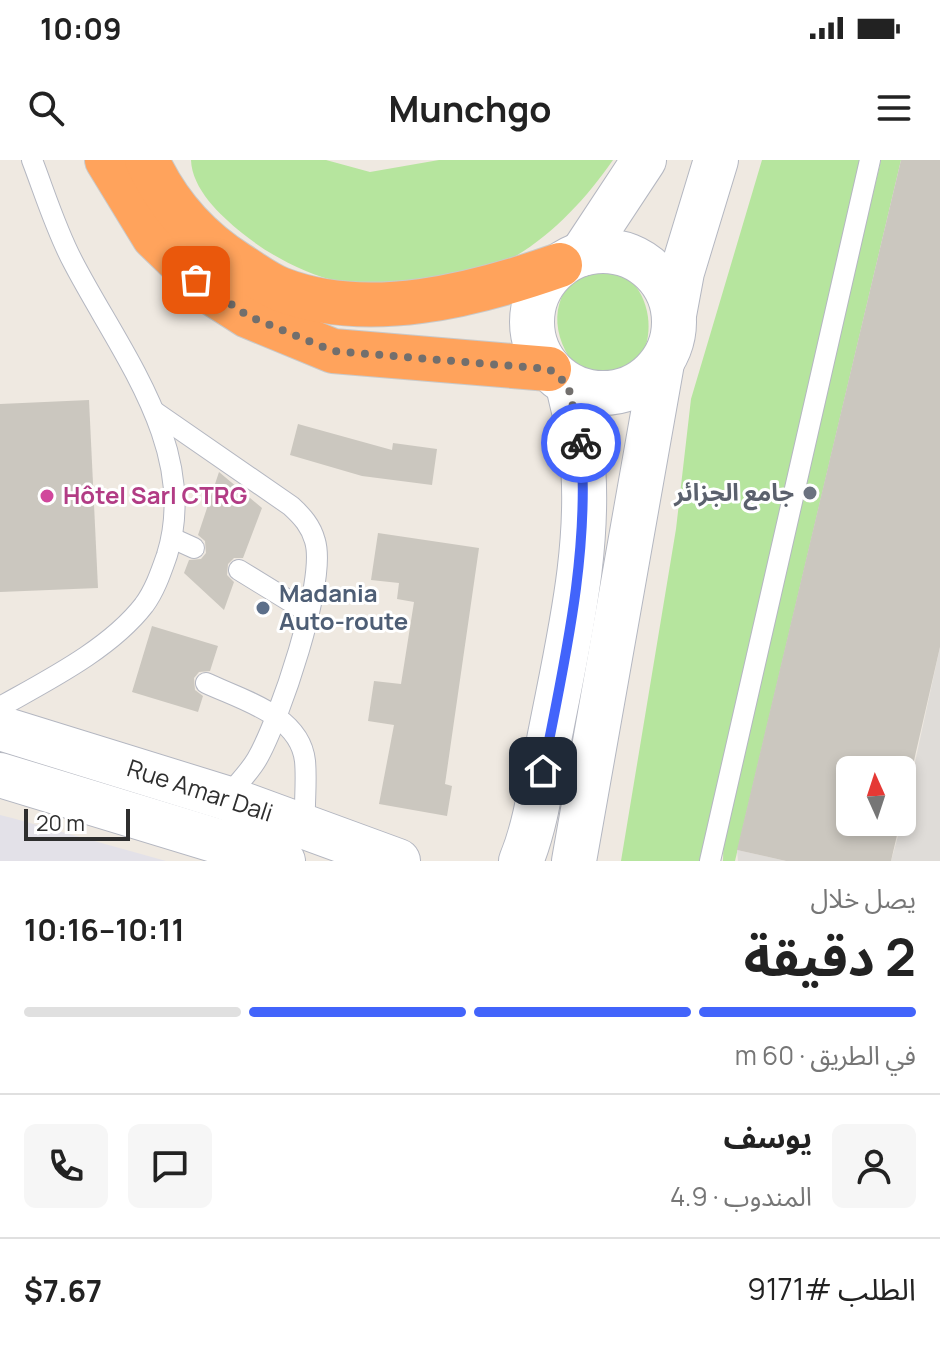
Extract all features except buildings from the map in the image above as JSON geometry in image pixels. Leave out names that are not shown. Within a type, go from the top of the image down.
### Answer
[{"type":"highway","points":[[107,160],[154,237],[212,293],[248,316],[333,351],[558,377]]},
{"type":"highway","points":[[147,160],[158,185],[185,221],[219,252],[278,289],[323,300],[367,304],[433,299],[509,283],[571,259]]},
{"type":"street","points":[[521,861],[535,811],[569,634],[580,558],[584,497],[581,444],[558,377],[536,349],[532,315],[544,282],[571,259],[644,160]]},
{"type":"street","points":[[574,861],[662,363],[672,340],[682,272],[716,160]]},
{"type":"street","points":[[571,259],[607,251],[632,257],[652,270],[665,288],[674,315]]},
{"type":"street","points":[[558,377],[593,393],[619,391],[642,383],[662,363]]},
{"type":"street","name":"Rue Amar Dali","points":[[0,728],[226,798],[294,843]]},
{"type":"street","name":"Rue Amar Dali","points":[[0,775],[294,843],[398,861]]},
{"type":"lane","points":[[0,707],[119,629],[144,604],[160,577],[172,538],[174,477],[155,412],[71,258],[32,160]]},
{"type":"lane","points":[[710,861],[870,160]]},
{"type":"lane","points":[[155,412],[291,506],[306,520],[315,540],[318,558],[309,613],[276,715],[256,761],[226,798]]},
{"type":"lane","points":[[172,538],[194,548]]},
{"type":"lane","points":[[239,570],[309,613]]},
{"type":"lane","points":[[206,683],[276,715],[303,750],[294,843]]},
{"type":"shaded area","points":[[940,647],[940,861],[891,861],[898,836],[916,836],[916,758]]},
{"type":"shaded area","points":[[0,815],[12,818],[166,861],[0,861]]},
{"type":"shaded area","points":[[737,850],[786,861],[738,861]]},
{"type":"green space","points":[[191,160],[326,160],[370,172],[439,160],[613,160],[566,216],[538,241],[507,261],[476,274],[443,281],[353,284],[301,269],[253,241],[209,201],[196,181]]},
{"type":"green space","points":[[762,160],[861,160],[702,861],[621,861],[676,529],[691,399]]},
{"type":"green space","points":[[881,160],[901,160],[735,861],[723,861],[724,824]]},
{"type":"green space","points":[[595,266],[617,271],[633,283],[644,301],[648,321],[647,341],[639,359],[625,371],[605,376],[589,374],[576,366],[562,344],[558,330],[559,304],[564,293],[571,282]]},
{"type":"way so far","points":[[196,280],[248,316],[333,351],[370,356],[476,360],[512,368],[549,369],[568,385],[581,443]]},
{"type":"place","name":"جامع الجزائر","points":[[810,493]]},
{"type":"place","name":"Hôtel Sarl CTRG","points":[[47,496]]},
{"type":"place","name":"Madania Auto-route","points":[[263,608]]},
{"type":"route","points":[[543,771],[580,558],[584,497],[581,443]]}]
